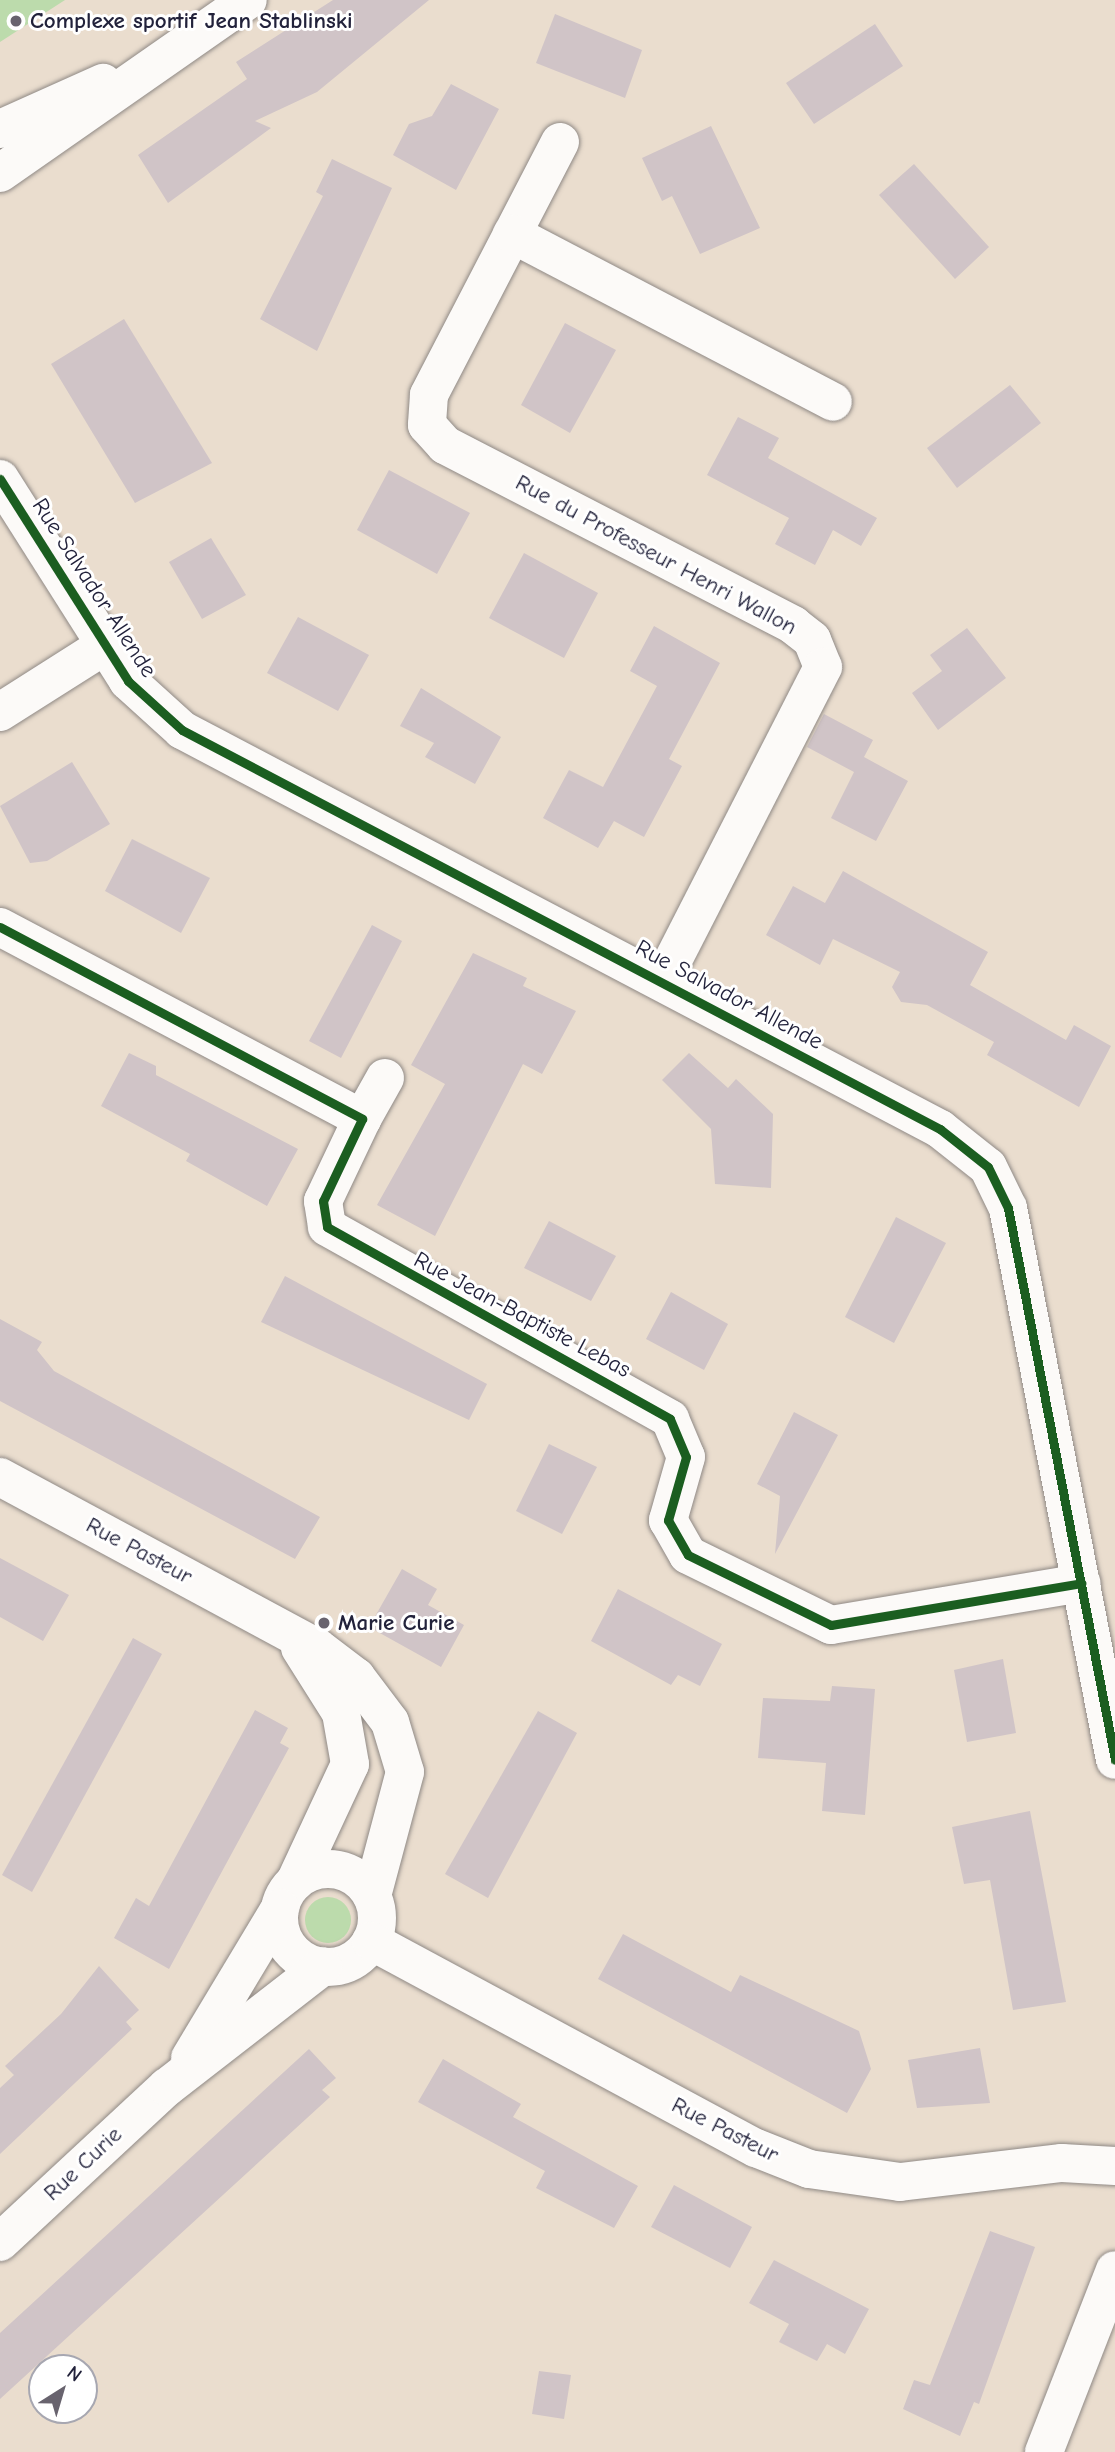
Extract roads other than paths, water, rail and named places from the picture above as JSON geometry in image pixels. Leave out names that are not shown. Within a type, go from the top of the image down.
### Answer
[{"type":"street","points":[[0,173],[160,58],[248,0]]},
{"type":"street","points":[[0,129],[160,58]]},
{"type":"street","name":"Rue du Professeur Henri Wallon","points":[[560,142],[429,395],[425,416],[431,432],[445,445],[793,625],[821,658],[818,685],[662,981]]},
{"type":"street","points":[[512,234],[833,402]]},
{"type":"street","name":"Rue Salvador Allende","points":[[0,479],[128,681],[182,730],[953,1136],[988,1167],[1008,1208],[1115,1760]]},
{"type":"street","points":[[0,712],[104,646]]},
{"type":"street","points":[[0,927],[362,1119]]},
{"type":"street","name":"Rue Jean-Baptiste Lebas","points":[[384,1078],[323,1201],[327,1227],[670,1419],[686,1457],[668,1520],[688,1555],[831,1625],[1081,1583]]},
{"type":"street","name":"Rue Pasteur","points":[[0,1477],[279,1626],[356,1676],[383,1710],[400,1745],[402,1800],[374,1869],[372,1896],[377,1916],[371,1941],[756,2148],[809,2169],[900,2182],[1062,2163],[1115,2166]]},
{"type":"street","name":"Rue Pasteur","points":[[279,1626],[324,1679],[351,1752],[344,1789],[288,1895]]},
{"type":"street","points":[[371,1941],[357,1958],[323,1966],[286,1944],[288,1895],[315,1871],[337,1870],[358,1878],[372,1896]]},
{"type":"street","name":"Rue Curie","points":[[167,2087],[211,2027],[288,1895]]},
{"type":"street","name":"Rue Curie","points":[[0,2242],[167,2087],[323,1966]]},
{"type":"street","points":[[1044,2452],[1115,2270]]},
{"type":"place","name":"Complexe sportif Jean Stablinski","points":[[16,21]]},
{"type":"place","name":"Marie Curie","points":[[324,1623]]}]
